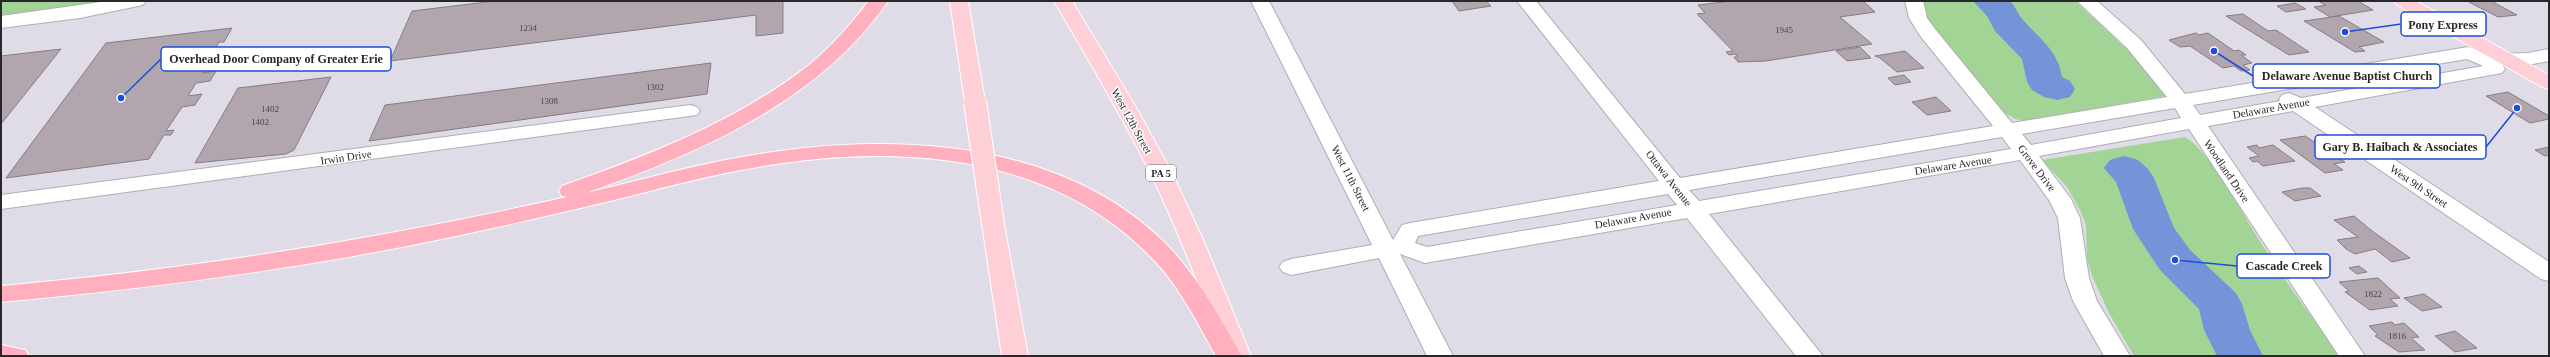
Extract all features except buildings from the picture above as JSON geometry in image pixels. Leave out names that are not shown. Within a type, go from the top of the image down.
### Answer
[{"type":"highway","points":[[344,250],[528,204],[638,166],[704,137],[760,108],[804,79],[842,46],[879,1]]},
{"type":"highway","points":[[1,294],[160,278],[278,262],[495,220],[716,169],[781,157],[883,149],[982,158],[1038,174],[1063,184],[1115,213],[1157,249],[1174,268],[1206,314],[1229,356]]},
{"type":"highway","points":[[1,354],[16,356]]},
{"type":"main road","points":[[959,1],[1015,356]]},
{"type":"main road","name":"West 12th Street","points":[[1063,1],[1118,93],[1162,176],[1209,280],[1238,356]]},
{"type":"main road","points":[[2403,1],[2498,60],[2549,82]]},
{"type":"street","points":[[1,22],[80,12],[137,1]]},
{"type":"street","name":"West 11th Street","points":[[1260,1],[1394,248],[1440,356]]},
{"type":"street","name":"Ottawa Avenue","points":[[1526,1],[1675,185],[1810,356]]},
{"type":"street","name":"Grove Drive","points":[[1914,1],[1918,18],[1928,33],[2008,130],[2060,200],[2069,218],[2077,278],[2084,301],[2117,356]]},
{"type":"street","name":"Woodland Drive","points":[[2086,1],[2134,44],[2180,102],[2221,159],[2273,241],[2352,356]]},
{"type":"street","name":"Delaware Avenue","points":[[2498,60],[2495,69],[2468,75],[2295,103],[2059,145],[2026,153],[1693,208],[1425,255],[1394,248],[1410,230],[1675,185],[2468,53],[2498,60],[2549,55]]},
{"type":"street","name":"West 9th Street","points":[[2270,86],[2549,273]]},
{"type":"street","name":"Irwin Drive","points":[[1,202],[690,111]]},
{"type":"street","points":[[1291,267],[1394,248]]},
{"type":"green space","points":[[1,1],[119,1],[1,17]]},
{"type":"green space","points":[[1923,1],[2075,1],[2136,58],[2165,96],[2025,121],[2015,119],[2001,111],[1932,27],[1927,18]]},
{"type":"green space","points":[[2185,137],[2205,155],[2225,183],[2277,268],[2340,356],[2134,356],[2109,313],[2092,276],[2087,259],[2086,225],[2081,212],[2067,187],[2042,160]]},
{"type":"waterway","points":[[1990,1],[2002,12],[2007,24],[2038,55],[2042,63],[2045,82],[2057,89]]},
{"type":"waterway","points":[[2124,168],[2134,178],[2154,229],[2175,260],[2220,304],[2227,330],[2240,356]]},
{"type":"place","name":"Pony Express","points":[[2345,32]]},
{"type":"place","name":"Delaware Avenue Baptist Church","points":[[2214,51]]},
{"type":"place","name":"Overhead Door Company of Greater Erie","points":[[121,98]]},
{"type":"place","name":"Gary B. Haibach & Associates","points":[[2517,108]]},
{"type":"place","name":"Cascade Creek","points":[[2175,260]]}]
